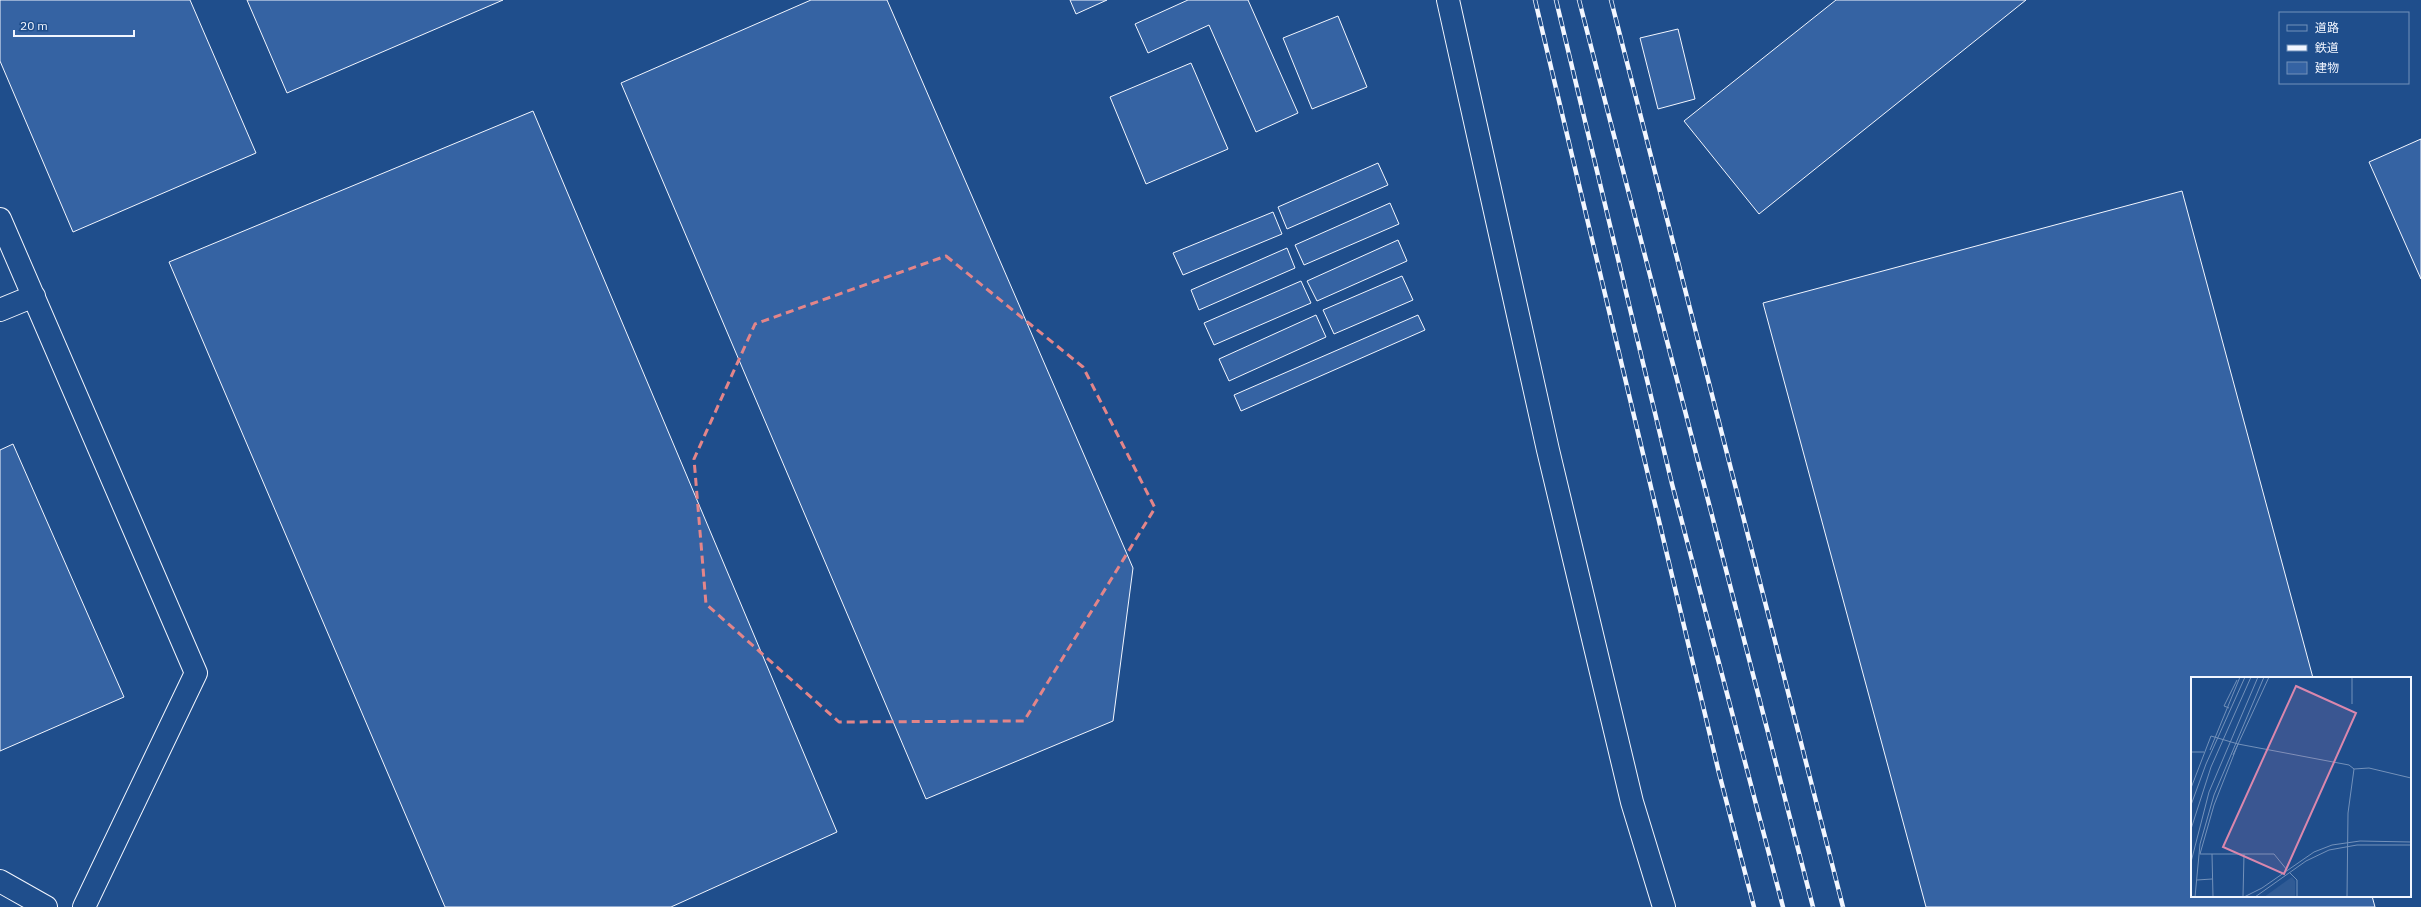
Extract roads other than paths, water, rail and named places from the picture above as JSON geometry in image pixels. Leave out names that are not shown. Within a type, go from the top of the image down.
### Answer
[{"type":"street","points":[[1448,0],[1552,465],[1632,802],[1664,907]]},
{"type":"street","points":[[0,219],[196,673],[84,907]]},
{"type":"street","points":[[0,310],[34,296]]},
{"type":"street","points":[[0,881],[46,907]]},
{"type":"railway","points":[[1535,0],[1719,773],[1754,907]]},
{"type":"railway","points":[[1556,0],[1672,484],[1783,907]]},
{"type":"railway","points":[[1579,0],[1813,907]]},
{"type":"railway","points":[[1611,0],[1843,907]]}]
